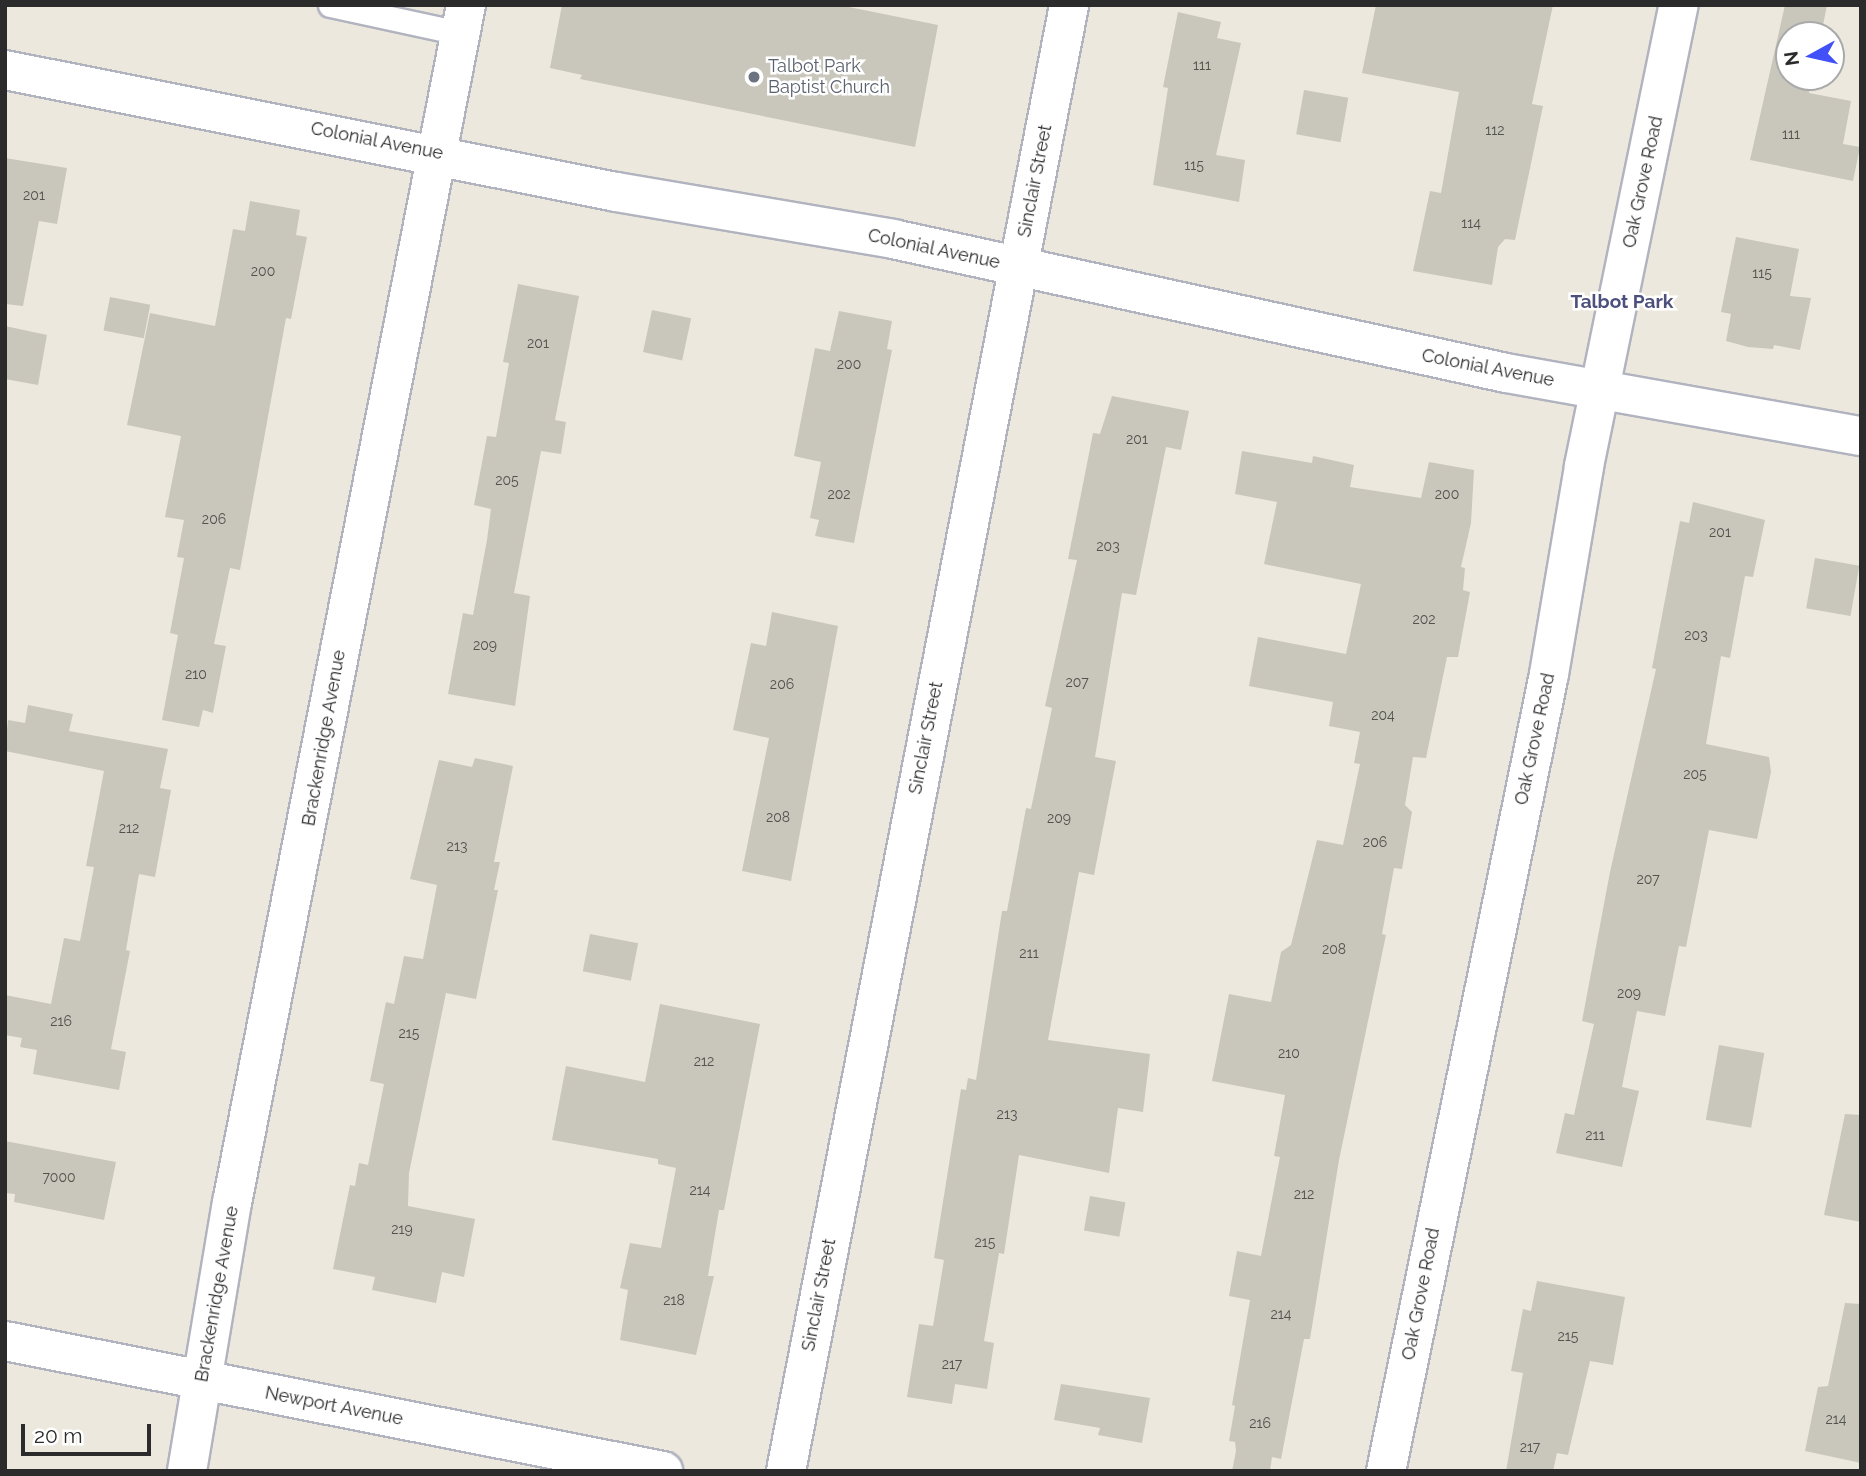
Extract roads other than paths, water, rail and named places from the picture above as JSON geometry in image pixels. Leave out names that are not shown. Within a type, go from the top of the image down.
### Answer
[{"type":"street","name":"Sinclair Street","points":[[786,1471],[1069,5]]},
{"type":"street","name":"Oak Grove Road","points":[[1386,1471],[1549,674],[1600,389],[1679,5]]},
{"type":"street","name":"Brackenridge Avenue","points":[[187,1471],[232,1203],[463,19]]},
{"type":"street","name":"Colonial Avenue","points":[[5,70],[437,153],[616,192],[893,239],[1506,373],[1861,436]]},
{"type":"street","name":"Newport Avenue","points":[[5,1341],[663,1471]]},
{"type":"lane","points":[[330,5],[463,19]]},
{"type":"place","name":"Talbot Park Baptist Church","points":[[754,77]]},
{"type":"district","name":"Talbot Park","points":[[1622,302]]}]
